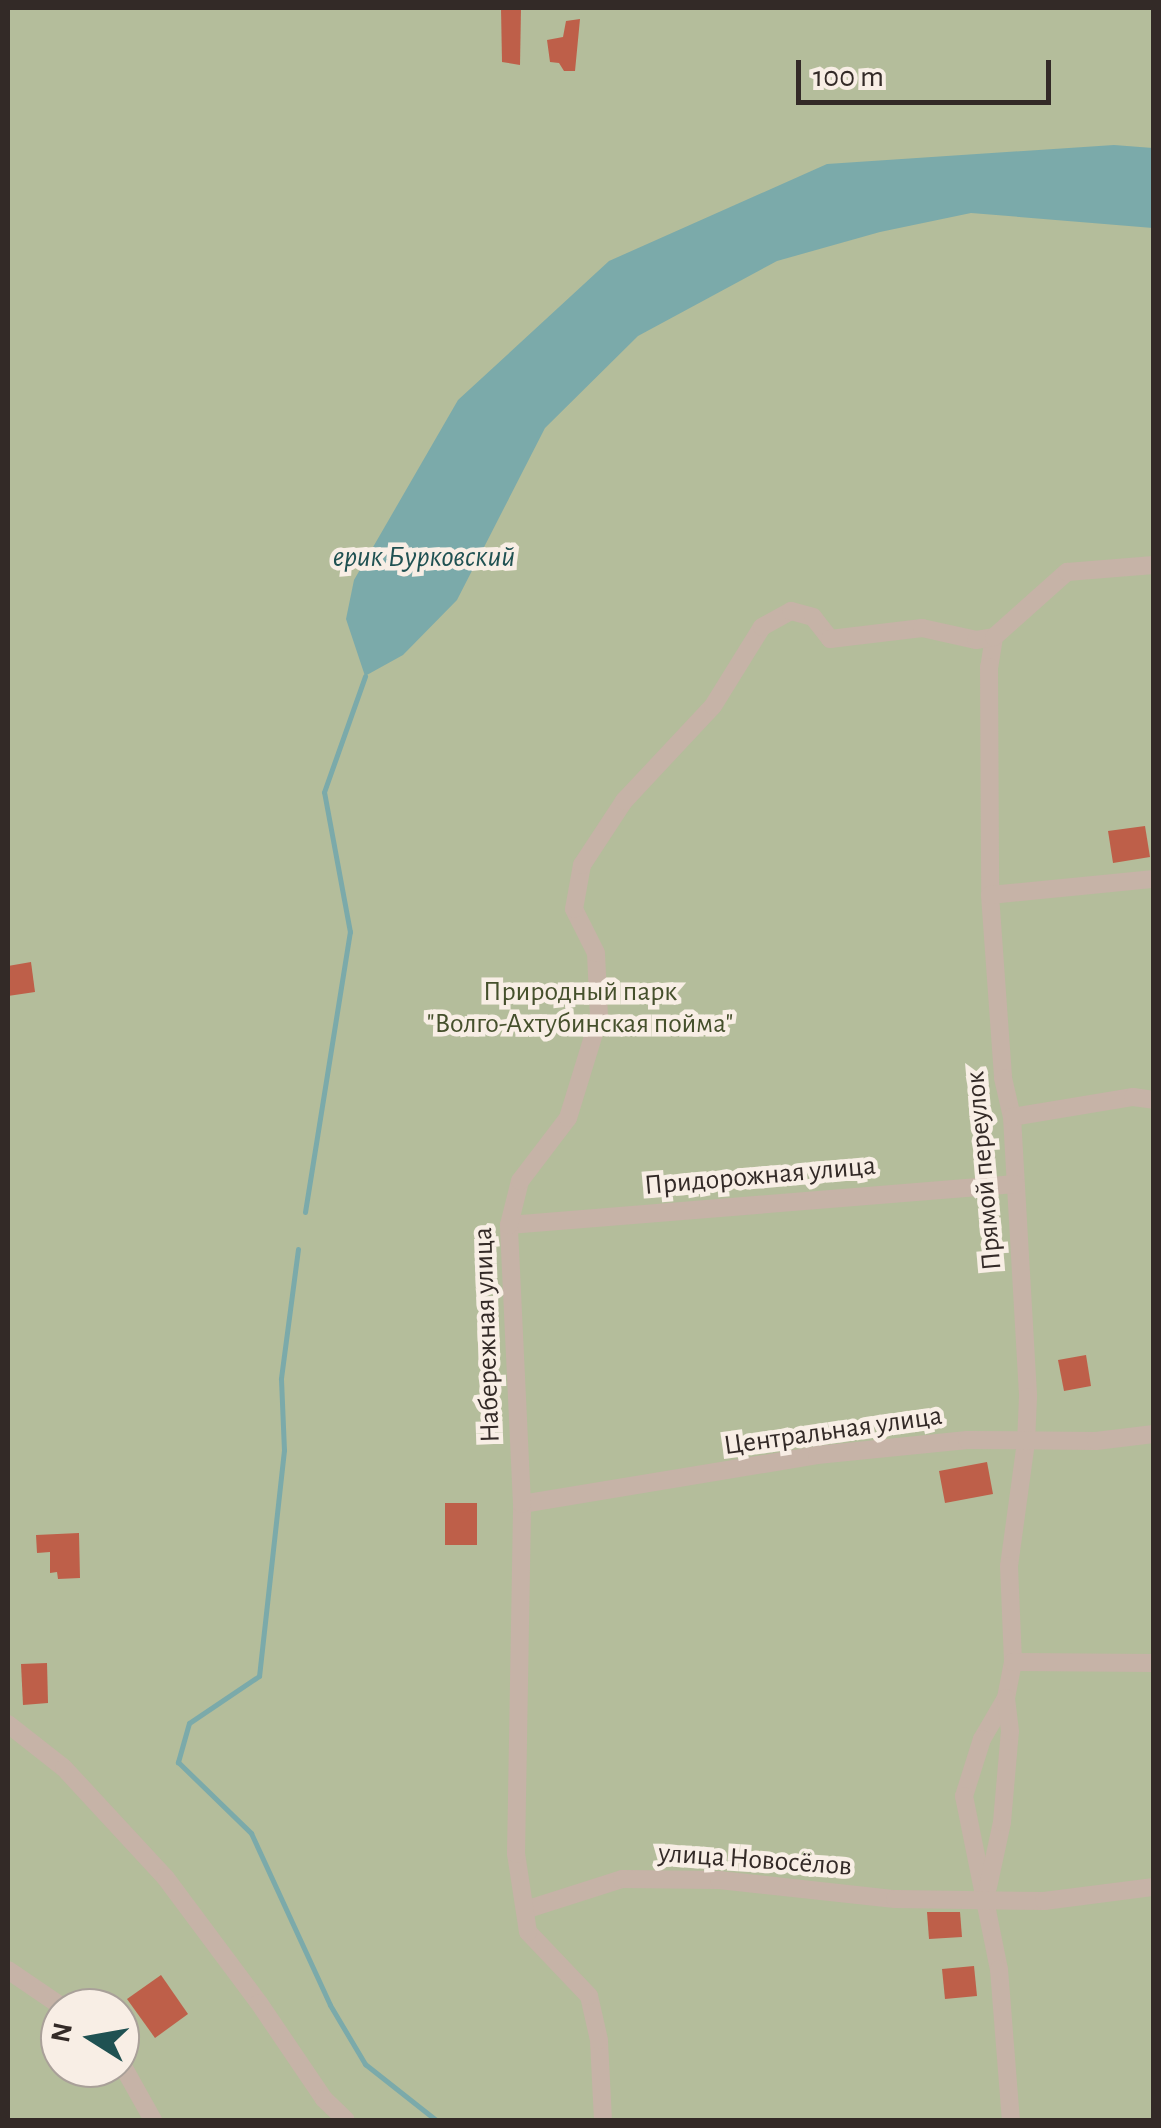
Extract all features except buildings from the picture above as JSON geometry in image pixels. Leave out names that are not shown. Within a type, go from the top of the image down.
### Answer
[{"type":"street","points":[[994,637],[1067,572],[1154,565]]},
{"type":"street","name":"Набережная улица","points":[[604,2120],[599,2040],[589,1996],[528,1932],[516,1854],[522,1504],[509,1225],[520,1181],[568,1118],[599,1017],[596,954],[574,910],[582,866],[624,802],[712,706],[762,626],[790,611],[813,616],[830,639],[922,628],[949,638],[994,637]]},
{"type":"street","name":"Прямой переулок","points":[[986,1898],[1002,1822],[1010,1730],[1006,1698],[1013,1662],[1009,1566],[1026,1442],[1012,1117],[1003,1078],[990,895],[989,668],[994,637]]},
{"type":"street","points":[[990,895],[1154,879]]},
{"type":"street","points":[[1012,1117],[1133,1097],[1154,1100]]},
{"type":"street","name":"Придорожная улица","points":[[509,1225],[1015,1184]]},
{"type":"street","name":"Центральная улица","points":[[522,1504],[816,1455],[967,1440],[1096,1441],[1154,1434]]},
{"type":"street","points":[[1013,1662],[1154,1664]]},
{"type":"street","name":"Прямой переулок","points":[[986,1898],[964,1796],[982,1740],[1006,1698]]},
{"type":"street","points":[[8,1724],[64,1768],[165,1877],[260,2003],[324,2098],[346,2120]]},
{"type":"street","name":"улица Новосёлов","points":[[525,1910],[622,1879],[719,1880],[895,1900],[1044,1901],[1154,1888]]},
{"type":"street","points":[[986,1898],[1000,1970],[1010,2120]]},
{"type":"street","points":[[8,1970],[40,1992]]},
{"type":"street","points":[[135,2088],[153,2120]]},
{"type":"green space","name":"Природный парк \"Волго-Ахтубинская пойма\"","points":[[8,8],[1153,8],[1153,2120],[8,2120]]},
{"type":"water","name":"ерик Бурковский","points":[[1114,145],[1153,148],[1153,228],[971,213],[880,232],[777,261],[638,336],[545,428],[457,600],[403,655],[365,676],[346,619],[354,580],[458,400],[609,261],[827,164]]},
{"type":"waterway","points":[[305,1212],[350,932],[324,792],[365,676]]},
{"type":"waterway","points":[[298,1249],[281,1379],[284,1450],[259,1676],[189,1723],[178,1762],[251,1833],[330,2005],[365,2064],[436,2120]]}]
